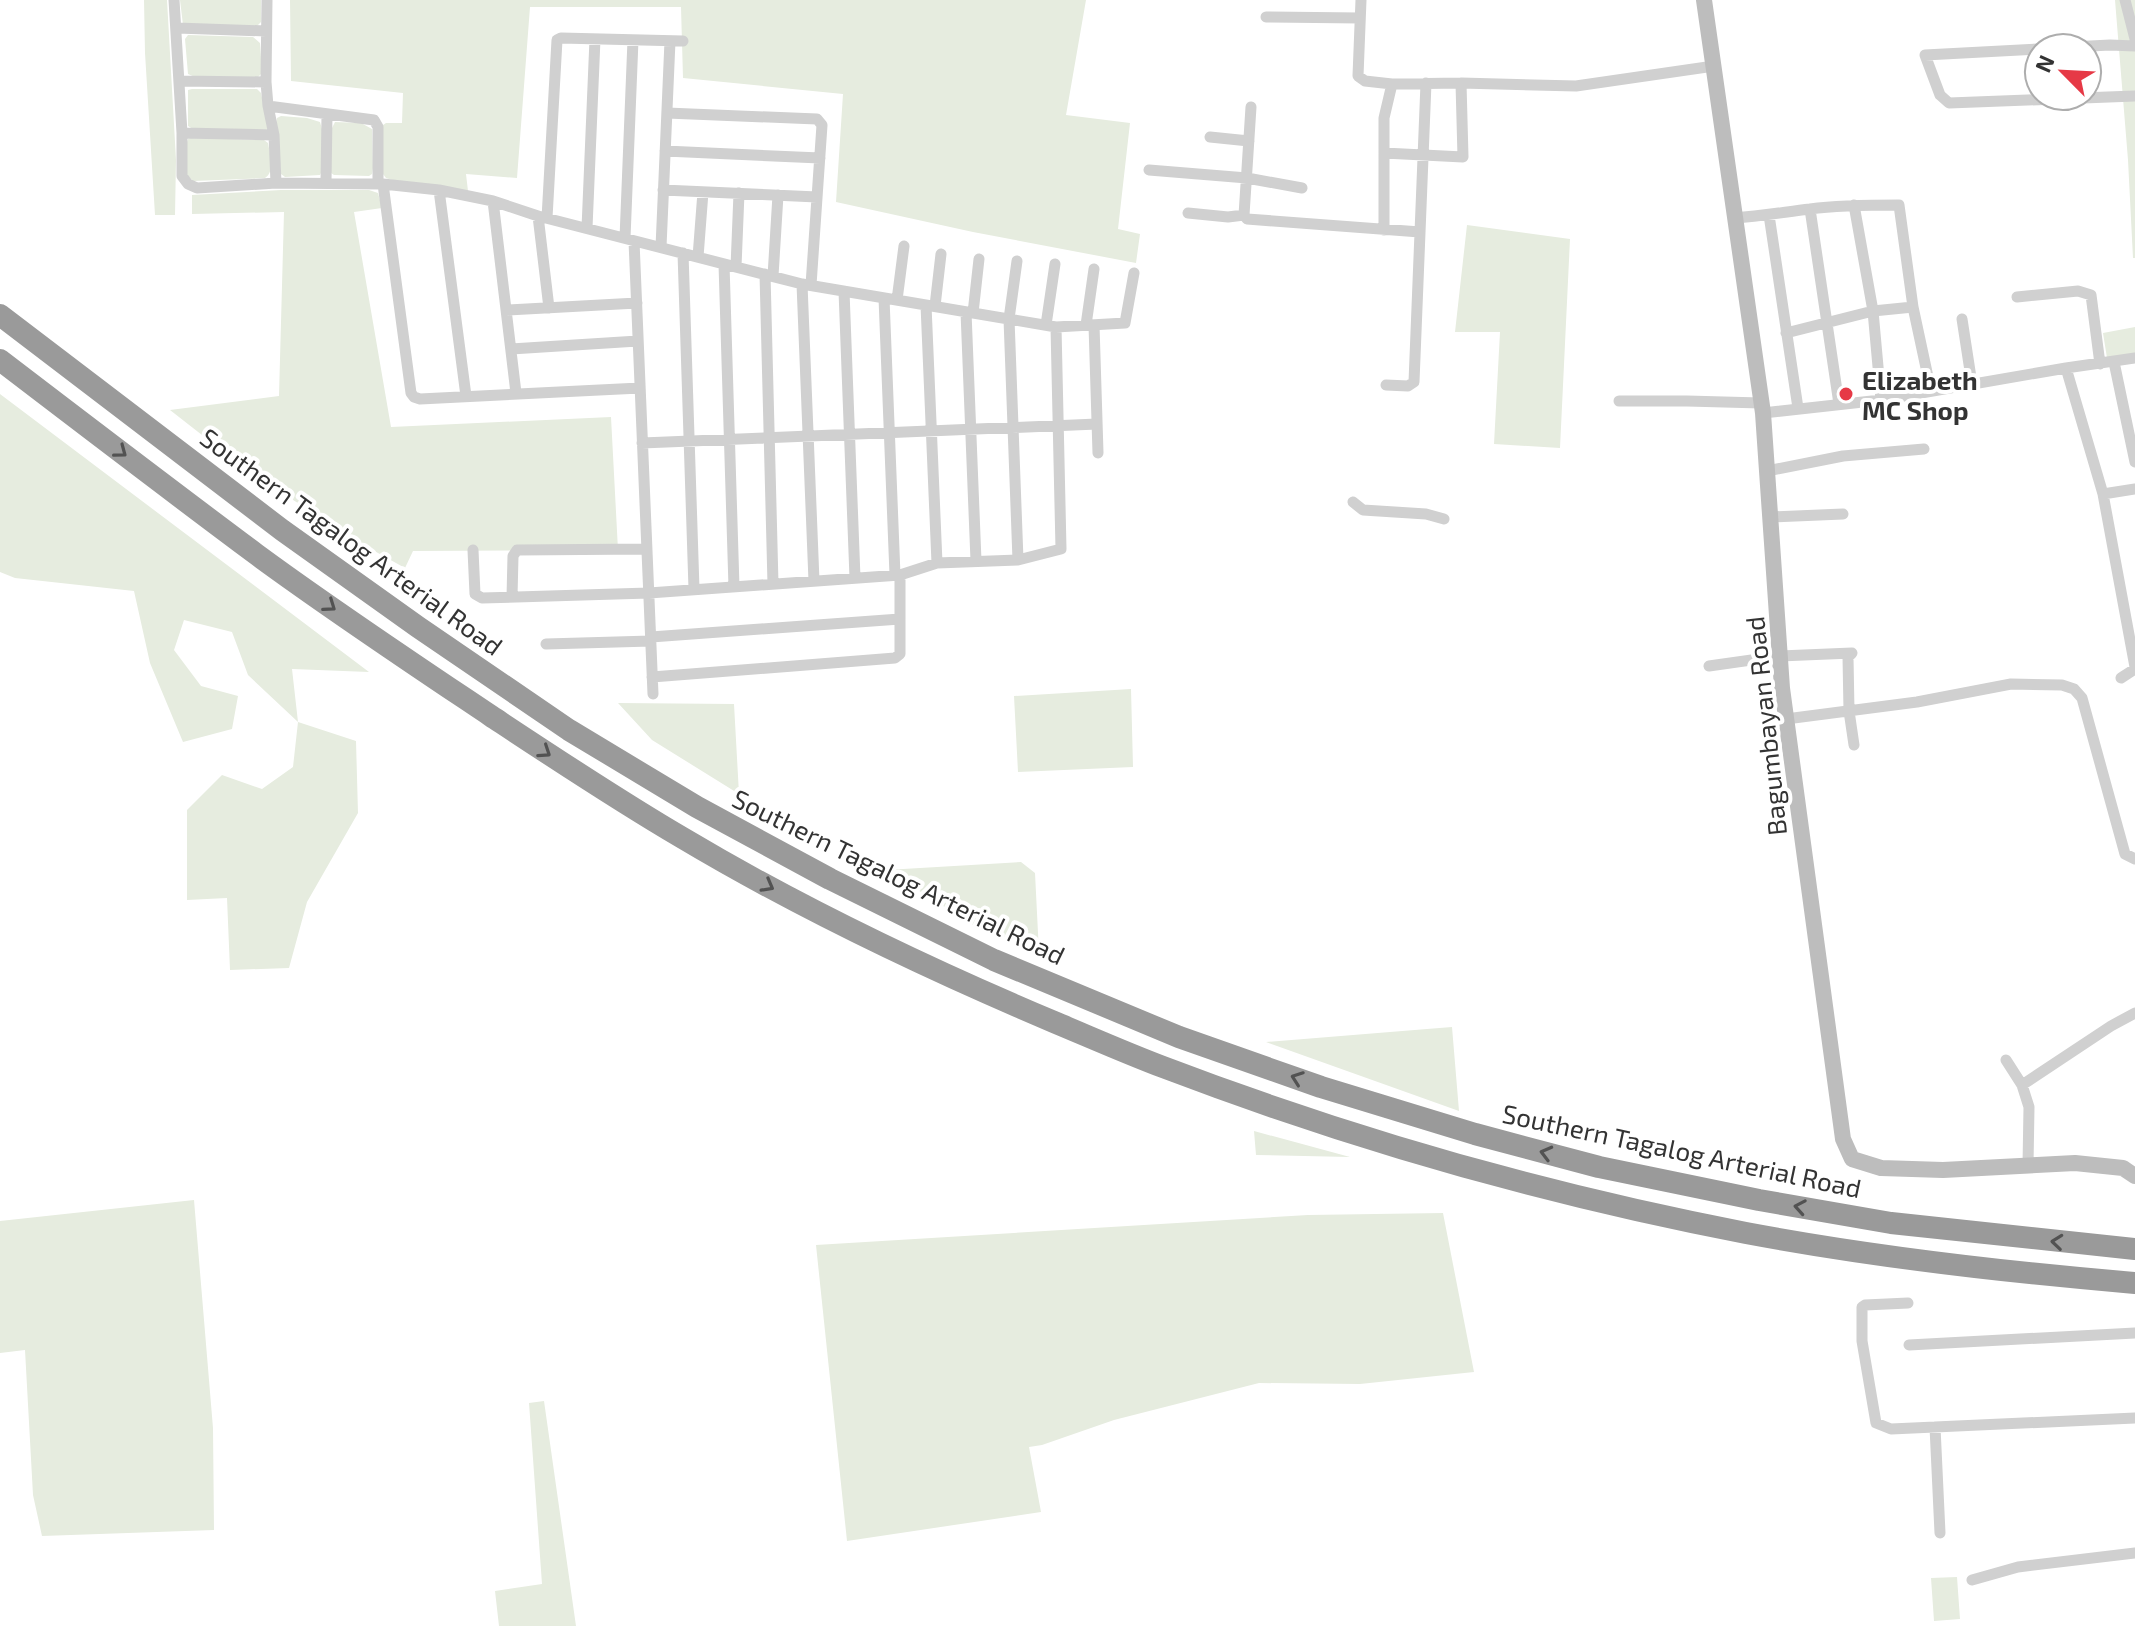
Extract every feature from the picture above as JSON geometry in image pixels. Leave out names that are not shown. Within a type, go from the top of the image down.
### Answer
[{"type":"highway","points":[[0,305],[114,400]]},
{"type":"highway","name":"Southern Tagalog Arterial Road","points":[[0,315],[282,530],[569,730],[763,843],[994,960],[1179,1037],[1321,1087],[1475,1134],[1599,1167],[1891,1223],[2135,1249]]},
{"type":"highway","points":[[0,360],[260,556],[400,655],[632,807],[817,913],[1021,1008],[1160,1066],[1304,1118],[1470,1168],[1583,1197],[1745,1233],[1882,1256],[2135,1283]]},
{"type":"highway","points":[[0,368],[59,405]]},
{"type":"street","points":[[174,0],[182,176],[193,187],[326,182],[439,190],[493,201],[542,217],[807,284],[1051,326],[1125,323],[1134,273]]},
{"type":"street","points":[[267,0],[266,82],[274,135],[276,183]]},
{"type":"street","points":[[1361,0],[1358,76],[1365,81],[1576,86],[1714,66]]},
{"type":"street","name":"Bagumbayan Road","points":[[1704,0],[1762,408],[1786,719],[1843,1139],[1852,1159],[1881,1168],[1943,1170],[2075,1163],[2123,1168],[2135,1176]]},
{"type":"street","points":[[2125,0],[2135,39]]},
{"type":"street","points":[[1266,17],[1360,18]]},
{"type":"street","points":[[177,28],[266,31]]},
{"type":"street","points":[[549,308],[542,217],[556,43],[561,38],[683,41]]},
{"type":"street","points":[[587,228],[595,39]]},
{"type":"street","points":[[633,40],[630,239],[637,303],[653,694]]},
{"type":"street","points":[[661,247],[670,41]]},
{"type":"street","points":[[2103,45],[2135,46]]},
{"type":"street","points":[[2023,50],[1925,55],[1940,95],[1949,103],[2023,100]]},
{"type":"street","points":[[180,81],[266,82]]},
{"type":"street","points":[[1386,385],[1408,386],[1414,382],[1426,83]]},
{"type":"street","points":[[1384,153],[1463,157],[1461,83]]},
{"type":"street","points":[[1384,230],[1384,118],[1392,84]]},
{"type":"street","points":[[2103,97],[2135,96]]},
{"type":"street","points":[[268,106],[376,122],[381,184],[414,397],[640,388]]},
{"type":"street","points":[[1251,107],[1244,215],[1247,219],[1420,232]]},
{"type":"street","points":[[667,113],[817,119],[822,125],[807,284],[808,436],[814,581]]},
{"type":"street","points":[[326,182],[327,115]]},
{"type":"street","points":[[182,133],[274,135]]},
{"type":"street","points":[[1210,137],[1249,141]]},
{"type":"street","points":[[665,151],[820,158]]},
{"type":"street","points":[[1149,170],[1247,178],[1302,188]]},
{"type":"street","points":[[439,190],[466,396]]},
{"type":"street","points":[[663,190],[817,197]]},
{"type":"street","points":[[698,257],[703,192]]},
{"type":"street","points":[[736,267],[739,193]]},
{"type":"street","points":[[773,584],[769,275],[778,195]]},
{"type":"street","points":[[493,201],[516,393]]},
{"type":"street","points":[[1735,218],[1854,205],[1899,205],[1913,307],[1931,391]]},
{"type":"street","points":[[1854,205],[1873,311],[1881,400]]},
{"type":"street","points":[[1810,209],[1839,404]]},
{"type":"street","points":[[1188,213],[1228,217],[1244,215]]},
{"type":"street","points":[[1769,215],[1798,408]]},
{"type":"street","points":[[897,300],[904,246]]},
{"type":"street","points":[[683,253],[694,589]]},
{"type":"street","points":[[937,563],[931,431],[930,306],[941,254]]},
{"type":"street","points":[[976,561],[969,312],[979,259]]},
{"type":"street","points":[[1017,261],[1009,319],[1018,560]]},
{"type":"street","points":[[724,264],[734,587]]},
{"type":"street","points":[[473,550],[475,594],[482,598],[649,593],[898,575],[937,563],[1018,560],[1061,549],[1058,426],[1051,326],[1055,264]]},
{"type":"street","points":[[1094,269],[1090,325],[1098,453]]},
{"type":"street","points":[[844,291],[855,578]]},
{"type":"street","points":[[2017,297],[2078,291],[2091,295],[2100,364]]},
{"type":"street","points":[[652,677],[895,658],[900,654],[884,298]]},
{"type":"street","points":[[506,310],[637,303]]},
{"type":"street","points":[[1786,333],[1873,311],[1913,307]]},
{"type":"street","points":[[1962,319],[1972,384]]},
{"type":"street","points":[[511,349],[638,341]]},
{"type":"street","points":[[1619,401],[1687,401],[1798,408],[1881,400],[2135,358]]},
{"type":"street","points":[[2114,362],[2135,462]]},
{"type":"street","points":[[2066,368],[2103,494],[2135,668],[2121,678]]},
{"type":"street","points":[[642,443],[1097,424]]},
{"type":"street","points":[[1767,471],[1843,456],[1924,449]]},
{"type":"street","points":[[2103,494],[2135,489]]},
{"type":"street","points":[[1353,502],[1363,510],[1426,514],[1444,519]]},
{"type":"street","points":[[1770,517],[1843,514]]},
{"type":"street","points":[[512,597],[513,556],[517,550],[647,549]]},
{"type":"street","points":[[546,644],[651,639],[900,619]]},
{"type":"street","points":[[1709,666],[1780,656],[1852,653],[1848,657],[1849,711],[1854,745]]},
{"type":"street","points":[[1786,719],[1930,700],[2011,684],[2062,685],[2074,689],[2082,698],[2125,854],[2135,859]]},
{"type":"street","points":[[2022,1085],[2135,1013]]},
{"type":"street","points":[[2006,1060],[2022,1085],[2029,1107],[2028,1165]]},
{"type":"street","points":[[1908,1303],[1862,1307],[1862,1341],[1876,1423],[1891,1429],[2135,1418]]},
{"type":"street","points":[[1909,1345],[2135,1333]]},
{"type":"street","points":[[1935,1427],[1940,1533]]},
{"type":"street","points":[[1972,1580],[2018,1567],[2135,1553]]},
{"type":"shaded area","points":[[144,0],[167,0],[176,160],[175,215],[155,215]]},
{"type":"shaded area","points":[[180,0],[261,0],[261,22],[257,26],[183,25]]},
{"type":"shaded area","points":[[290,0],[1086,0],[1066,115],[1130,123],[1118,229],[1140,234],[1136,263],[836,202],[843,94],[683,78],[681,7],[530,7],[517,178],[466,174],[468,191],[392,180],[383,174],[383,125],[402,123],[403,93],[291,81]]},
{"type":"shaded area","points":[[2115,0],[2135,0],[2135,258],[2133,258]]},
{"type":"shaded area","points":[[188,35],[253,37],[260,43],[262,73],[257,78],[195,77],[188,74],[185,39]]},
{"type":"shaded area","points":[[257,89],[261,93],[268,127],[266,131],[193,129],[188,126],[188,90]]},
{"type":"shaded area","points":[[281,116],[320,122],[320,175],[285,177],[281,174],[276,123]]},
{"type":"shaded area","points":[[335,122],[361,123],[372,129],[372,174],[331,173],[331,130]]},
{"type":"shaded area","points":[[191,138],[264,140],[268,143],[270,172],[265,178],[193,181],[187,175],[186,145]]},
{"type":"shaded area","points":[[281,190],[369,190],[378,193],[382,208],[354,212],[391,427],[611,417],[618,550],[413,551],[405,568],[248,471],[170,410],[279,396],[284,212],[192,214],[192,195]]},
{"type":"shaded area","points":[[1467,225],[1570,239],[1560,448],[1494,444],[1500,332],[1455,332]]},
{"type":"shaded area","points":[[2135,327],[2135,353],[2107,358],[2103,333]]},
{"type":"shaded area","points":[[0,394],[369,672],[292,669],[298,722],[248,675],[232,632],[184,620],[174,650],[201,686],[238,696],[232,729],[183,742],[150,663],[134,591],[15,578],[0,572]]},
{"type":"shaded area","points":[[1131,689],[1133,767],[1018,772],[1014,696]]},
{"type":"shaded area","points":[[618,703],[734,704],[739,794],[652,740]]},
{"type":"shaded area","points":[[298,722],[356,741],[358,813],[307,902],[289,968],[230,970],[227,898],[187,900],[187,810],[222,775],[262,789],[293,767]]},
{"type":"shaded area","points":[[1021,862],[1035,873],[1039,953],[975,926],[886,870]]},
{"type":"shaded area","points":[[1452,1027],[1459,1111],[1266,1042],[1427,1029]]},
{"type":"shaded area","points":[[1254,1131],[1350,1157],[1256,1155]]},
{"type":"shaded area","points":[[194,1200],[213,1428],[214,1530],[42,1536],[33,1495],[25,1350],[0,1353],[0,1221]]},
{"type":"shaded area","points":[[1443,1213],[1474,1372],[1360,1384],[1259,1383],[1114,1420],[1029,1447],[1041,1512],[847,1541],[816,1245],[1308,1215]]},
{"type":"shaded area","points":[[544,1401],[576,1626],[499,1626],[495,1591],[542,1584],[529,1403]]},
{"type":"shaded area","points":[[1957,1577],[1960,1619],[1934,1621],[1931,1578]]},
{"type":"place","name":"Elizabeth MC Shop","points":[[1846,394]]}]
